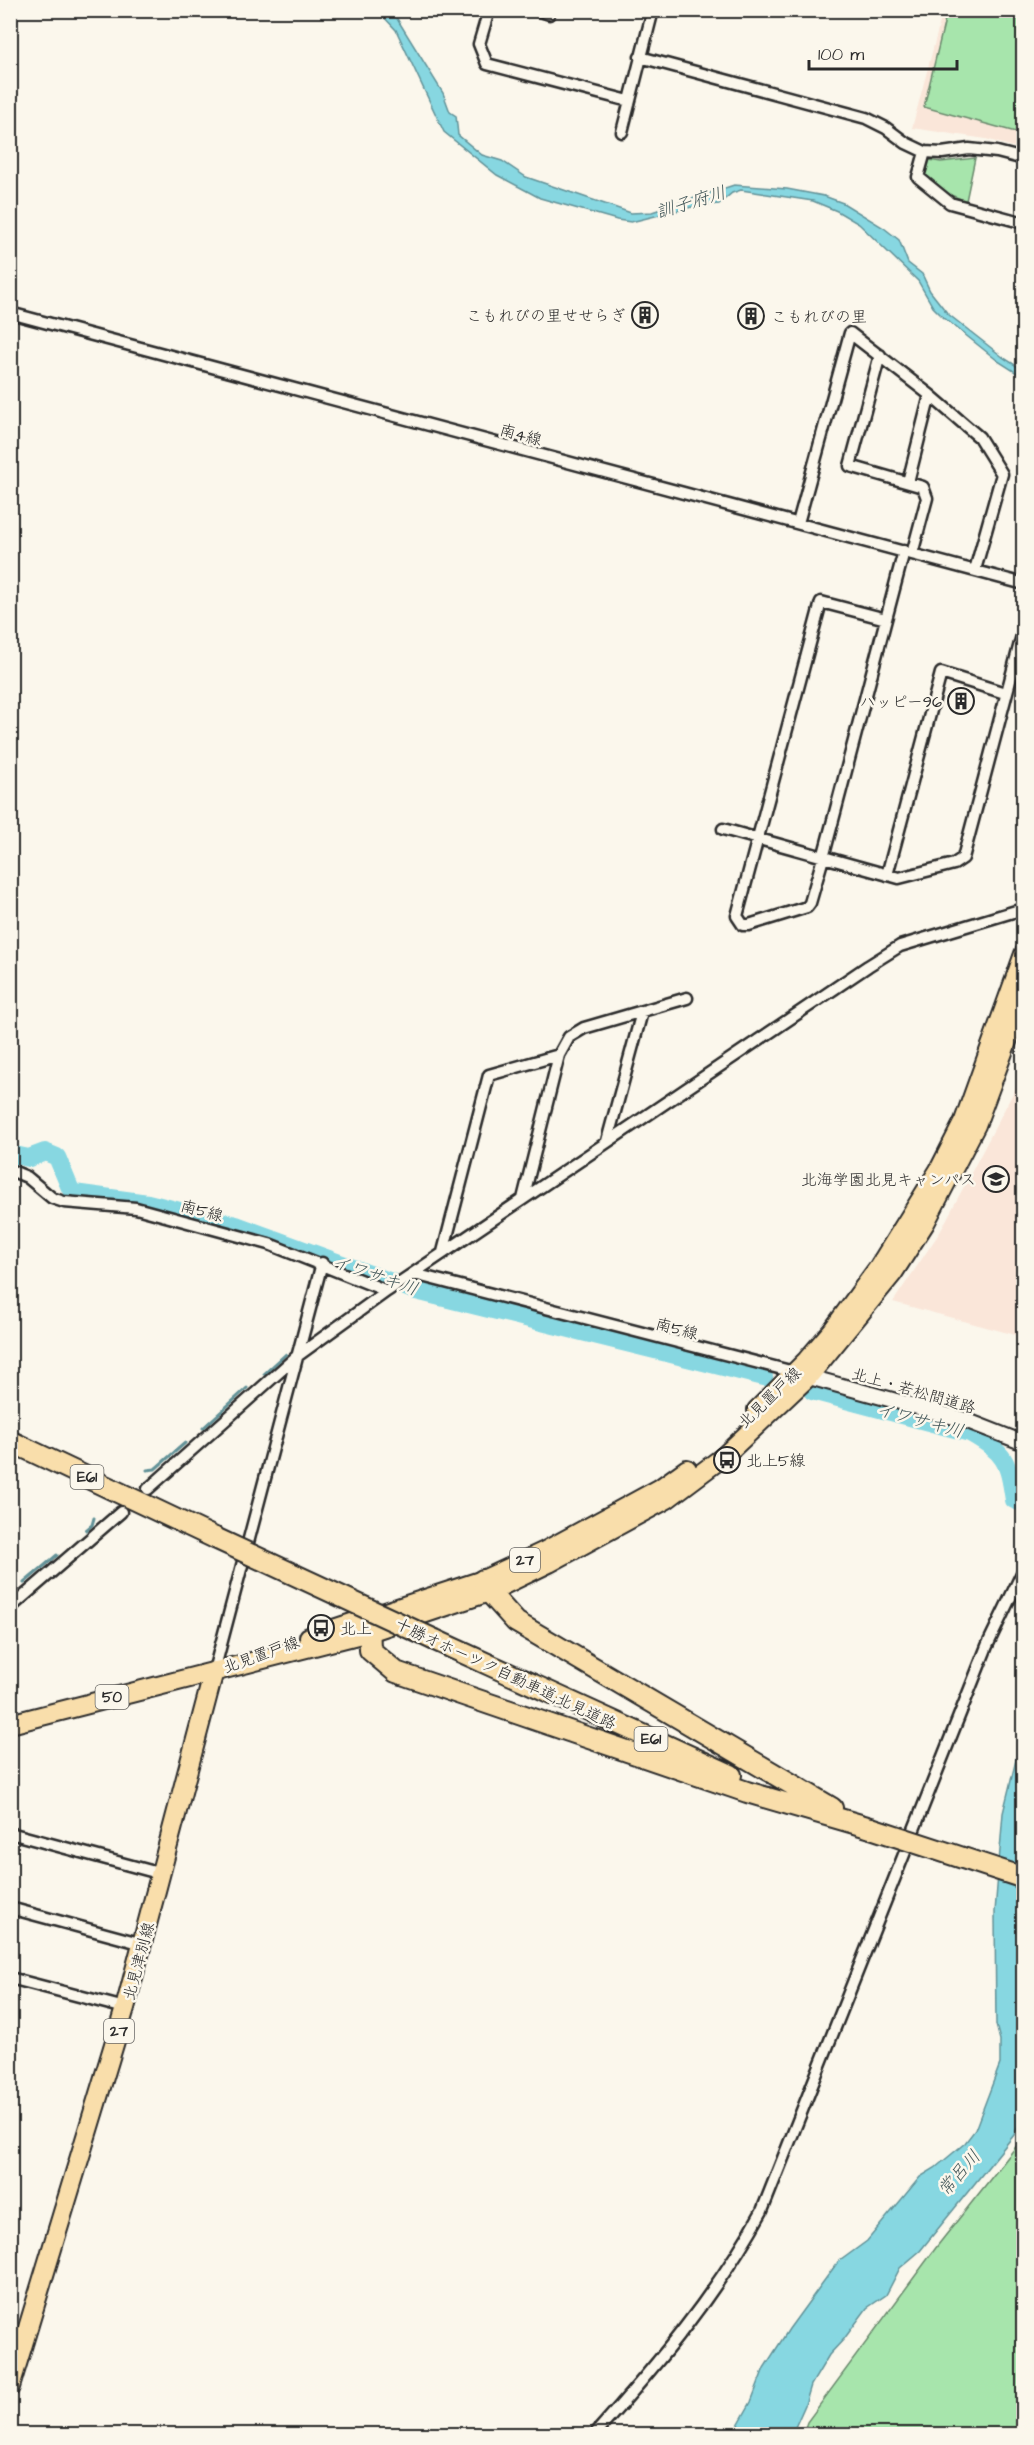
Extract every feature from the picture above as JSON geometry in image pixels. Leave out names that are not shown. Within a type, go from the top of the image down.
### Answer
[{"type":"highway","name":"十勝オホーツク自動車道;北見道路","points":[[10,1441],[214,1538],[752,1784],[871,1828],[1023,1878]]},
{"type":"highway","name":"十勝オホーツク自動車道;北見道路","points":[[10,1452],[163,1514]]},
{"type":"highway","points":[[486,1586],[516,1622],[806,1794],[871,1828]]},
{"type":"highway","points":[[369,1625],[370,1650],[396,1672],[747,1792],[871,1828]]},
{"type":"main road","name":"北見置戸線","points":[[801,1375],[878,1268],[939,1170],[964,1121],[1023,954]]},
{"type":"main road","name":"北見置戸線","points":[[10,1724],[214,1671],[236,1668],[486,1586],[659,1489],[717,1447],[801,1375],[893,1273],[925,1223],[976,1125],[1023,996]]},
{"type":"main road","name":"北見津別線","points":[[10,2387],[125,2008],[214,1671]]},
{"type":"street","points":[[489,10],[479,44],[487,64],[629,101]]},
{"type":"street","points":[[537,10],[549,14],[550,10]]},
{"type":"street","points":[[622,132],[653,10]]},
{"type":"street","points":[[640,57],[866,118],[925,152],[942,153],[969,149],[998,152],[1023,159]]},
{"type":"street","points":[[925,152],[918,177],[950,203],[1023,223]]},
{"type":"street","name":"南4線","points":[[10,313],[1023,584]]},
{"type":"street","points":[[798,523],[850,333],[930,395],[979,437],[1002,474],[975,570]]},
{"type":"street","points":[[880,355],[850,466],[923,487],[927,498],[886,619],[823,858],[807,907],[743,925],[737,916],[821,602],[886,619]]},
{"type":"street","points":[[908,482],[930,395]]},
{"type":"street","points":[[723,830],[898,878],[954,864],[963,858],[1023,628]]},
{"type":"street","points":[[886,875],[940,673],[1005,693]]},
{"type":"street","points":[[148,1489],[296,1357],[394,1286],[900,946],[1016,911],[1023,913]]},
{"type":"street","points":[[523,1199],[559,1055],[569,1037],[584,1028],[687,998]]},
{"type":"street","points":[[607,1141],[642,1012]]},
{"type":"street","points":[[442,1252],[489,1075],[559,1055]]},
{"type":"street","name":"南5線","points":[[10,1170],[27,1177],[52,1198],[64,1202],[136,1208],[269,1244],[394,1286]]},
{"type":"street","points":[[214,1671],[322,1263]]},
{"type":"street","name":"南5線","points":[[414,1274],[801,1375]]},
{"type":"street","name":"北上・若松間道路","points":[[801,1375],[965,1419],[1023,1443]]},
{"type":"street","points":[[10,1608],[121,1512]]},
{"type":"street","points":[[595,2434],[659,2361],[695,2314],[742,2248],[762,2211],[987,1646],[1023,1569]]},
{"type":"street","points":[[10,1833],[162,1874]]},
{"type":"street","points":[[10,1908],[143,1944]]},
{"type":"street","points":[[10,1978],[125,2008]]},
{"type":"shaded area","points":[[943,11],[1023,11],[1023,150],[986,139],[912,128]]},
{"type":"shaded area","name":"北海学園北見キャンパス","points":[[1023,1074],[1023,1337],[893,1302],[940,1232]]},
{"type":"green space","points":[[947,11],[1023,11],[1023,134],[924,107]]},
{"type":"green space","points":[[975,158],[966,201],[948,194],[924,176],[929,160],[941,162]]},
{"type":"green space","points":[[1023,2138],[1023,2434],[803,2434],[807,2422],[938,2245]]},
{"type":"water","name":"訓子府川","points":[[374,11],[387,11],[396,17],[443,93],[450,112],[456,116],[458,135],[482,155],[502,161],[526,177],[631,213],[652,212],[734,185],[787,189],[824,196],[843,203],[899,240],[908,263],[922,274],[930,291],[948,314],[1023,370],[1023,377],[998,361],[943,317],[933,307],[918,281],[859,224],[813,201],[741,190],[732,193],[719,204],[696,206],[631,222],[540,198],[497,175],[444,132],[396,30],[382,15]]},
{"type":"water","name":"常呂川","points":[[1023,1710],[1024,2089],[1020,2096],[1022,2117],[1014,2135],[920,2251],[900,2268],[886,2295],[867,2308],[829,2355],[811,2385],[792,2434],[733,2434],[751,2402],[764,2368],[837,2263],[867,2241],[920,2177],[935,2168],[965,2143],[975,2130],[1000,2064],[1000,2040],[996,2025],[995,1912],[1003,1813],[1016,1760]]},
{"type":"waterway","name":"イワサキ川","points":[[10,1154],[29,1158],[45,1152],[57,1157],[74,1193],[148,1203],[236,1225],[416,1291],[764,1377]]},
{"type":"waterway","points":[[264,1374],[286,1354]]},
{"type":"waterway","points":[[203,1428],[247,1388]]},
{"type":"waterway","name":"イワサキ川","points":[[812,1391],[970,1433],[991,1447],[1003,1459],[1010,1476],[1014,1500],[1024,1504]]},
{"type":"waterway","points":[[147,1470],[155,1469],[185,1443]]},
{"type":"waterway","points":[[86,1530],[92,1525],[94,1518]]},
{"type":"waterway","points":[[24,1583],[57,1555]]},
{"type":"place","name":"こもれびの里せせらぎ","points":[[645,315]]},
{"type":"place","name":"こもれびの里","points":[[751,316]]},
{"type":"place","name":"ハッピー96","points":[[961,701]]},
{"type":"place","name":"北海学園北見キャンパス","points":[[996,1179]]},
{"type":"place","name":"北上5線","points":[[727,1460]]},
{"type":"place","name":"北上","points":[[321,1628]]}]
